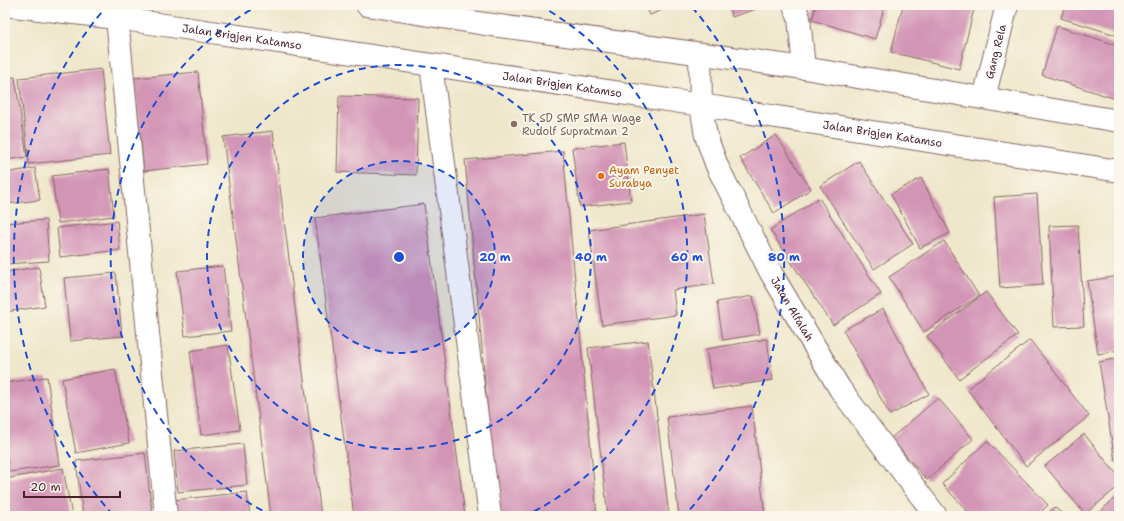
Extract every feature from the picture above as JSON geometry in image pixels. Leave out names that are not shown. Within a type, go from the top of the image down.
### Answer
[{"type":"main road","name":"Jalan Brigjen Katamso","points":[[5,5],[117,18],[701,105],[1119,170]]},
{"type":"main road","points":[[366,5],[485,24],[804,68],[1119,121]]},
{"type":"main road","name":"Gang Rela","points":[[984,98],[1007,5]]},
{"type":"main road","points":[[799,9],[804,68]]},
{"type":"main road","points":[[117,18],[166,516]]},
{"type":"main road","name":"Jalan Alfalah","points":[[700,54],[701,105],[706,136],[717,166],[771,273],[840,389],[936,516]]},
{"type":"main road","points":[[430,65],[490,516]]},
{"type":"building","points":[[645,5],[674,5],[650,15]]},
{"type":"building","points":[[728,5],[767,5],[732,17]]},
{"type":"building","points":[[816,5],[885,5],[875,39],[812,20]]},
{"type":"building","points":[[903,5],[975,5],[959,69],[891,52]]},
{"type":"building","points":[[1065,5],[1119,5],[1119,36],[1061,18]]},
{"type":"building","points":[[1057,26],[1119,46],[1119,100],[1042,75]]},
{"type":"building","points":[[101,69],[110,155],[29,164],[19,78]]},
{"type":"building","points":[[198,72],[207,164],[144,171],[134,78]]},
{"type":"building","points":[[15,77],[27,157],[5,160],[5,78]]},
{"type":"building","points":[[339,96],[418,98],[416,175],[337,172]]},
{"type":"building","points":[[273,131],[321,516],[271,516],[223,137]]},
{"type":"building","points":[[776,135],[811,189],[774,213],[740,158]]},
{"type":"building","points":[[624,142],[631,201],[580,207],[572,148]]},
{"type":"building","points":[[563,151],[597,516],[497,516],[465,160]]},
{"type":"building","points":[[859,161],[913,244],[874,269],[820,186]]},
{"type":"building","points":[[35,168],[40,200],[5,204],[5,173]]},
{"type":"building","points":[[109,169],[114,216],[58,223],[52,176]]},
{"type":"building","points":[[921,178],[950,233],[920,248],[891,194]]},
{"type":"building","points":[[1037,194],[1043,285],[1000,288],[994,197]]},
{"type":"building","points":[[819,198],[881,294],[833,325],[770,230]]},
{"type":"building","points":[[424,204],[465,516],[354,516],[315,218]]},
{"type":"building","points":[[704,214],[714,284],[673,290],[676,315],[602,325],[589,230]]},
{"type":"building","points":[[46,220],[49,261],[5,264],[5,223]]},
{"type":"building","points":[[117,221],[120,250],[60,257],[57,228]]},
{"type":"building","points":[[1078,225],[1084,326],[1054,327],[1049,226]]},
{"type":"building","points":[[944,241],[979,296],[924,332],[889,277]]},
{"type":"building","points":[[223,266],[231,331],[185,336],[177,271]]},
{"type":"building","points":[[39,267],[45,306],[5,312],[5,272]]},
{"type":"building","points":[[116,273],[122,336],[70,341],[64,278]]},
{"type":"building","points":[[1119,276],[1119,350],[1098,354],[1087,281]]},
{"type":"building","points":[[986,292],[1018,335],[959,379],[927,336]]},
{"type":"building","points":[[753,296],[760,334],[723,340],[717,302]]},
{"type":"building","points":[[883,309],[929,394],[890,415],[843,330]]},
{"type":"building","points":[[767,339],[773,380],[713,389],[706,349]]},
{"type":"building","points":[[1030,340],[1089,416],[1026,466],[967,389]]},
{"type":"building","points":[[648,341],[669,516],[608,516],[588,348]]},
{"type":"building","points":[[228,345],[240,430],[201,435],[190,351]]},
{"type":"building","points":[[1119,358],[1119,461],[1115,461],[1099,362]]},
{"type":"building","points":[[115,369],[129,443],[76,453],[62,379]]},
{"type":"building","points":[[47,377],[60,465],[9,472],[5,443],[5,383]]},
{"type":"building","points":[[938,398],[973,439],[927,480],[891,438]]},
{"type":"building","points":[[752,406],[765,516],[679,516],[667,417]]},
{"type":"building","points":[[1084,434],[1119,477],[1119,486],[1085,514],[1045,466]]},
{"type":"building","points":[[987,441],[1048,505],[1037,516],[972,516],[942,484]]},
{"type":"building","points":[[243,444],[247,485],[178,492],[174,451]]},
{"type":"building","points":[[145,453],[152,513],[127,516],[83,516],[76,461]]},
{"type":"building","points":[[63,468],[72,516],[7,516],[5,506],[5,479]]},
{"type":"building","points":[[247,492],[250,516],[176,516],[174,500]]},
{"type":"building","points":[[1119,494],[1119,516],[1102,516],[1099,513]]},
{"type":"building","points":[[1054,507],[1065,516],[1046,516]]},
{"type":"place","name":"TK SD SMP SMA Wage Rudolf Supratman 2","points":[[514,124]]},
{"type":"place","name":"Ayam Penyet Surabya","points":[[601,176]]}]
